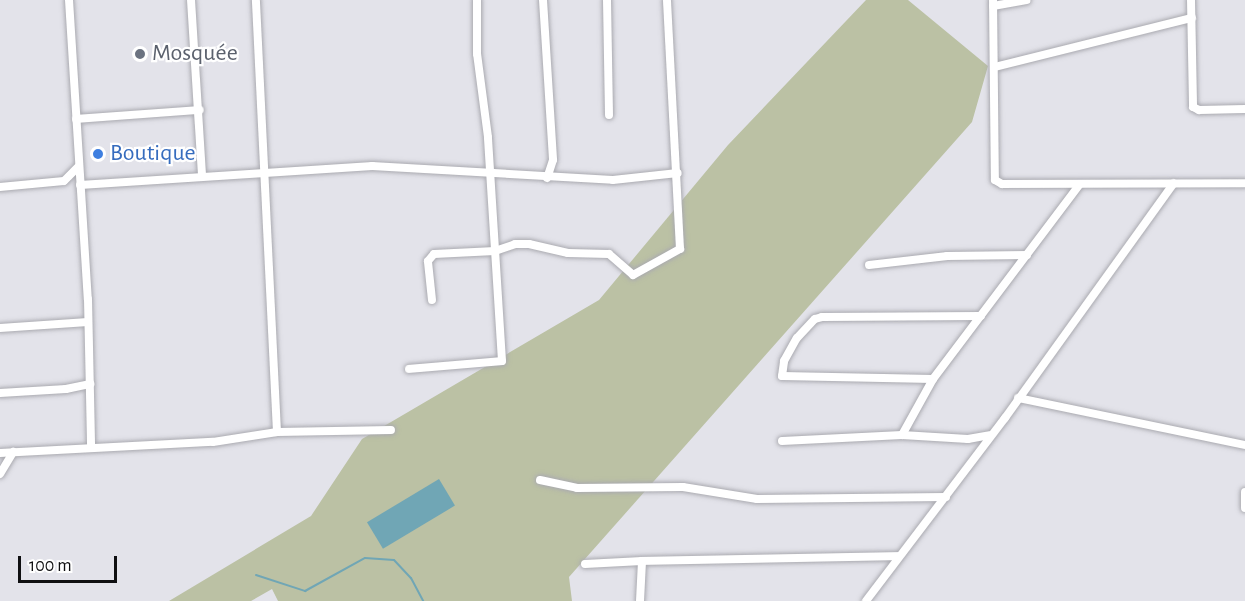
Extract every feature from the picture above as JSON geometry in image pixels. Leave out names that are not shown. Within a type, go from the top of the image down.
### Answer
[{"type":"street","points":[[69,0],[88,322],[91,447]]},
{"type":"street","points":[[191,0],[200,110],[202,177]]},
{"type":"street","points":[[256,0],[277,432]]},
{"type":"street","points":[[409,369],[502,362],[495,251],[477,54],[477,0]]},
{"type":"street","points":[[543,0],[553,160],[547,178]]},
{"type":"street","points":[[607,0],[609,115]]},
{"type":"street","points":[[432,300],[428,261],[434,254],[495,251],[515,244],[529,244],[568,253],[609,254],[633,275],[677,252],[682,245],[667,0]]},
{"type":"street","points":[[1026,0],[993,3],[995,180],[1002,184],[1245,183]]},
{"type":"street","points":[[1191,0],[1192,107],[1199,110],[1245,109]]},
{"type":"street","points":[[995,67],[1191,18]]},
{"type":"street","points":[[76,119],[200,110]]},
{"type":"street","points":[[0,187],[64,181],[79,166]]},
{"type":"street","points":[[80,185],[372,166],[547,178],[614,180],[678,173]]},
{"type":"street","points":[[866,601],[899,555],[946,497],[1174,183]]},
{"type":"street","points":[[902,435],[933,379],[1080,184]]},
{"type":"street","points":[[869,265],[947,256],[1027,255]]},
{"type":"street","points":[[933,379],[872,381],[782,376],[784,361],[797,338],[814,319],[822,316],[981,316]]},
{"type":"street","points":[[0,328],[88,322]]},
{"type":"street","points":[[0,393],[90,384]]},
{"type":"street","points":[[1018,398],[1245,445]]},
{"type":"street","points":[[0,453],[213,442],[277,432],[391,430]]},
{"type":"street","points":[[782,441],[902,435],[945,439],[990,435]]},
{"type":"street","points":[[0,474],[13,452]]},
{"type":"street","points":[[540,480],[577,488],[683,487],[757,500],[946,497]]},
{"type":"street","points":[[1245,492],[1245,508]]},
{"type":"street","points":[[585,564],[899,555]]},
{"type":"street","points":[[640,601],[642,561]]},
{"type":"green space","points":[[866,0],[908,0],[988,66],[972,122],[569,577],[572,601],[278,601],[272,589],[251,601],[169,601],[311,516],[362,439],[599,300],[728,145]]},
{"type":"water","points":[[439,479],[455,506],[383,549],[367,522]]},
{"type":"waterway","points":[[256,575],[305,591],[365,558],[394,560],[411,578],[423,601]]},
{"type":"place","name":"Mosquée","points":[[140,54]]},
{"type":"place","name":"Boutique","points":[[98,154]]}]
